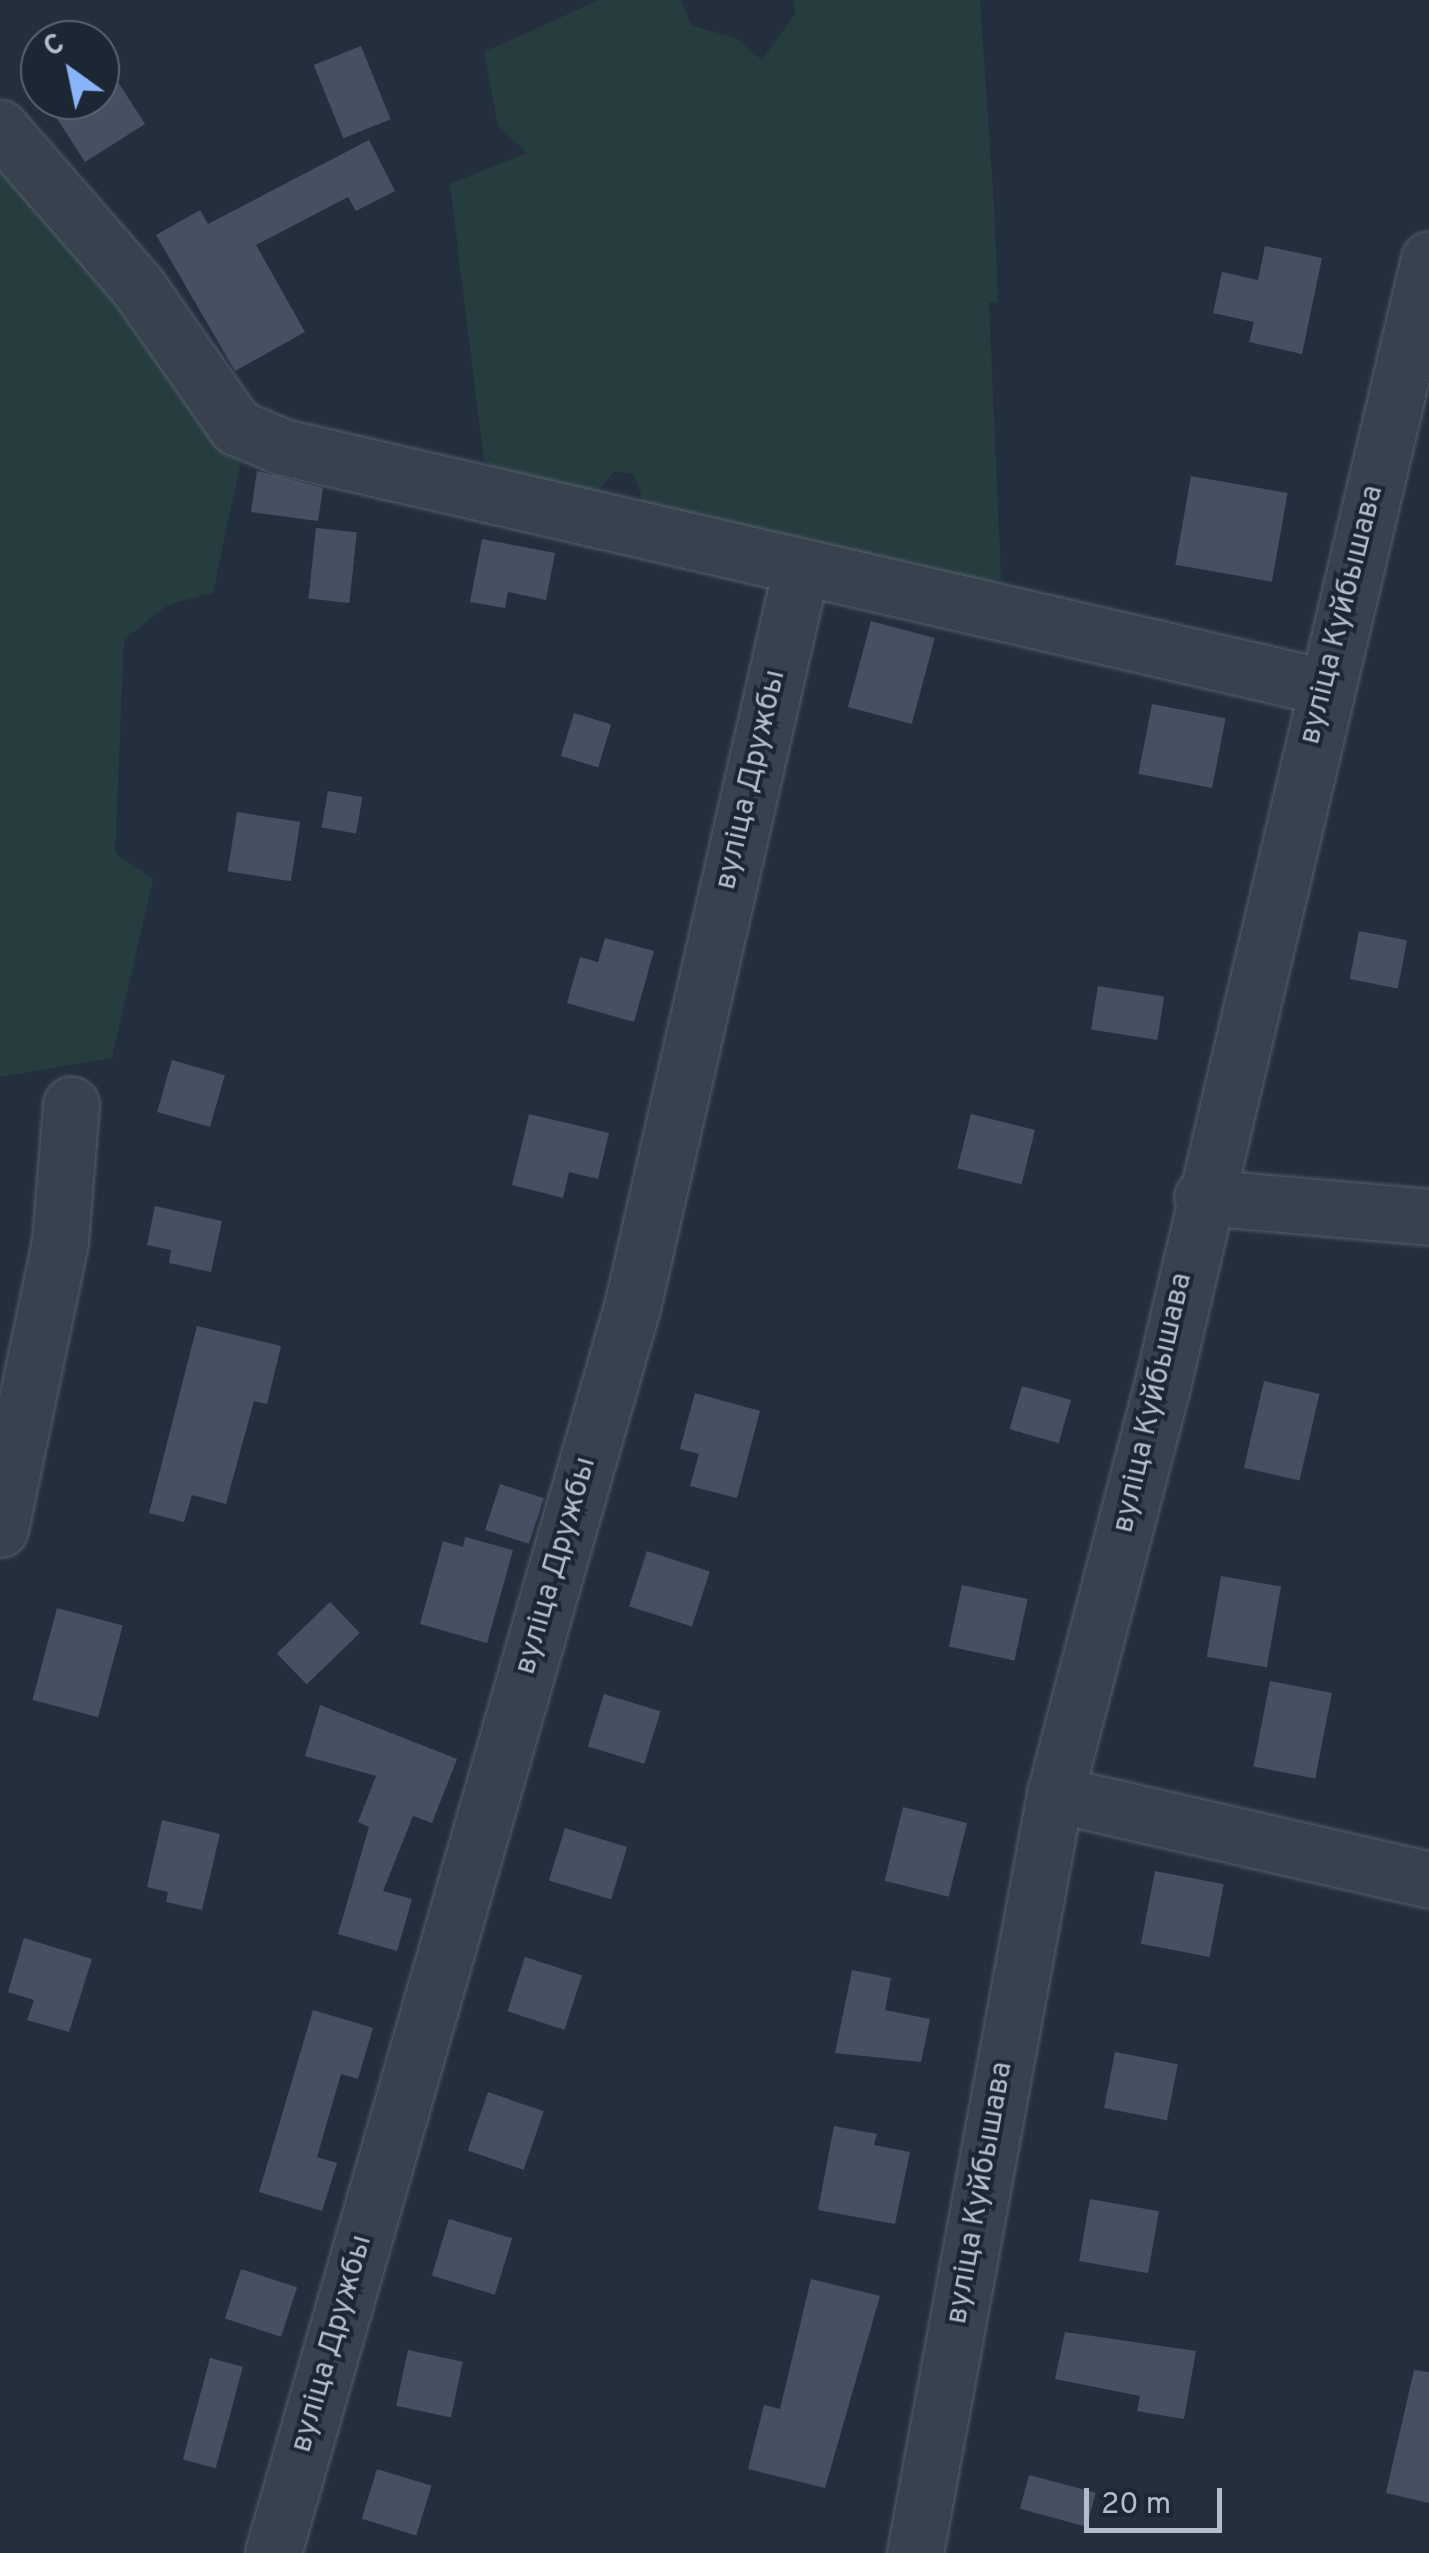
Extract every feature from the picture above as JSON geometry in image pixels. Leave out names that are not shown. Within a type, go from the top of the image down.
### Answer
[{"type":"street","points":[[0,128],[138,287],[236,427],[282,446],[1325,686]]},
{"type":"street","name":"вуліца Куйбышава","points":[[915,2553],[1054,1794],[1161,1390],[1202,1197],[1429,259]]},
{"type":"street","name":"вуліца Дружбы","points":[[273,2553],[632,1303],[801,568]]},
{"type":"street","points":[[0,1529],[60,1241],[71,1104]]},
{"type":"street","points":[[1202,1197],[1429,1217]]},
{"type":"street","points":[[1054,1794],[1429,1880]]},
{"type":"green space","points":[[599,0],[681,0],[692,26],[736,38],[762,60],[796,12],[793,0],[980,0],[998,302],[989,302],[1001,578],[977,587],[646,509],[634,474],[615,471],[598,490],[524,485],[484,461],[450,184],[527,153],[498,126],[484,52]]},
{"type":"green space","points":[[0,114],[241,460],[213,593],[167,605],[124,640],[115,853],[153,879],[112,1058],[0,1077]]},
{"type":"building","points":[[361,46],[391,119],[343,138],[314,65]]},
{"type":"building","points":[[120,85],[145,124],[85,162],[58,120],[120,120]]},
{"type":"building","points":[[369,140],[395,191],[356,211],[348,197],[256,245],[305,332],[235,371],[156,235],[200,210],[208,224]]},
{"type":"building","points":[[1265,246],[1322,258],[1302,354],[1249,342],[1254,322],[1213,313],[1222,272],[1258,280]]},
{"type":"building","points":[[257,471],[323,488],[318,521],[251,512]]},
{"type":"building","points":[[1191,476],[1288,493],[1272,582],[1175,565]]},
{"type":"building","points":[[316,528],[357,532],[349,603],[309,599]]},
{"type":"building","points":[[482,539],[555,553],[546,600],[508,592],[505,608],[470,602]]},
{"type":"building","points":[[871,621],[935,638],[912,724],[848,707]]},
{"type":"building","points":[[1152,704],[1226,718],[1212,788],[1138,774]]},
{"type":"building","points":[[574,713],[611,724],[598,767],[561,756]]},
{"type":"building","points":[[328,791],[362,797],[356,834],[322,827]]},
{"type":"building","points":[[237,812],[300,822],[291,881],[228,871]]},
{"type":"building","points":[[1359,931],[1407,940],[1398,988],[1350,979]]},
{"type":"building","points":[[605,938],[654,951],[634,1022],[567,1003],[580,957],[598,962]]},
{"type":"building","points":[[1098,986],[1164,996],[1157,1040],[1091,1029]]},
{"type":"building","points":[[172,1060],[225,1075],[210,1127],[157,1112]]},
{"type":"building","points":[[529,1114],[609,1133],[598,1179],[569,1172],[563,1198],[512,1185]]},
{"type":"building","points":[[971,1114],[1035,1130],[1021,1184],[957,1168]]},
{"type":"building","points":[[155,1206],[222,1221],[211,1272],[169,1263],[171,1250],[147,1245]]},
{"type":"building","points":[[197,1326],[281,1346],[267,1404],[254,1401],[226,1504],[192,1495],[184,1522],[149,1513]]},
{"type":"building","points":[[1264,1381],[1320,1394],[1300,1481],[1244,1468]]},
{"type":"building","points":[[1022,1386],[1071,1400],[1059,1443],[1010,1429]]},
{"type":"building","points":[[695,1393],[760,1411],[737,1498],[690,1486],[699,1454],[680,1449]]},
{"type":"building","points":[[500,1484],[544,1498],[529,1544],[485,1530]]},
{"type":"building","points":[[465,1537],[513,1550],[487,1643],[420,1624],[443,1541],[463,1547]]},
{"type":"building","points":[[647,1551],[710,1571],[692,1627],[629,1606]]},
{"type":"building","points":[[1221,1576],[1281,1587],[1267,1667],[1207,1657]]},
{"type":"building","points":[[962,1585],[1028,1599],[1014,1661],[949,1647]]},
{"type":"building","points":[[330,1602],[360,1633],[307,1684],[277,1653]]},
{"type":"building","points":[[57,1608],[123,1626],[98,1717],[32,1700]]},
{"type":"building","points":[[1270,1681],[1332,1693],[1315,1778],[1253,1766]]},
{"type":"building","points":[[604,1694],[660,1711],[644,1764],[588,1747]]},
{"type":"building","points":[[320,1705],[457,1759],[432,1823],[413,1816],[383,1891],[412,1899],[397,1951],[338,1934],[369,1827],[358,1822],[376,1776],[305,1756]]},
{"type":"building","points":[[903,1807],[967,1823],[949,1897],[885,1881]]},
{"type":"building","points":[[162,1820],[220,1834],[202,1910],[166,1902],[168,1892],[147,1887]]},
{"type":"building","points":[[565,1828],[627,1847],[611,1900],[549,1881]]},
{"type":"building","points":[[1155,1871],[1224,1884],[1210,1957],[1141,1944]]},
{"type":"building","points":[[24,1938],[92,1959],[69,2032],[27,2020],[34,2000],[8,1992]]},
{"type":"building","points":[[525,1957],[582,1976],[564,2030],[507,2011]]},
{"type":"building","points":[[852,1970],[891,1978],[885,2010],[930,2019],[921,2062],[835,2053]]},
{"type":"building","points":[[313,2010],[373,2028],[358,2079],[341,2074],[317,2157],[337,2163],[322,2211],[259,2192]]},
{"type":"building","points":[[1115,2052],[1178,2064],[1167,2120],[1104,2108]]},
{"type":"building","points":[[488,2092],[544,2111],[524,2170],[468,2151]]},
{"type":"building","points":[[834,2126],[877,2134],[874,2145],[910,2152],[895,2224],[818,2210]]},
{"type":"building","points":[[1090,2199],[1159,2211],[1148,2273],[1079,2261]]},
{"type":"building","points":[[449,2219],[512,2238],[495,2295],[432,2275]]},
{"type":"building","points":[[241,2269],[297,2287],[281,2337],[225,2318]]},
{"type":"building","points":[[811,2279],[880,2296],[825,2488],[748,2469],[764,2405],[780,2409]]},
{"type":"building","points":[[1065,2332],[1196,2351],[1184,2419],[1137,2411],[1140,2396],[1055,2379]]},
{"type":"building","points":[[408,2350],[463,2362],[451,2417],[396,2406]]},
{"type":"building","points":[[210,2358],[243,2367],[216,2468],[183,2459]]},
{"type":"building","points":[[1414,2370],[1429,2372],[1429,2503],[1386,2493]]},
{"type":"building","points":[[377,2469],[432,2486],[416,2535],[362,2519]]},
{"type":"building","points":[[1029,2475],[1096,2493],[1087,2527],[1020,2509]]}]
